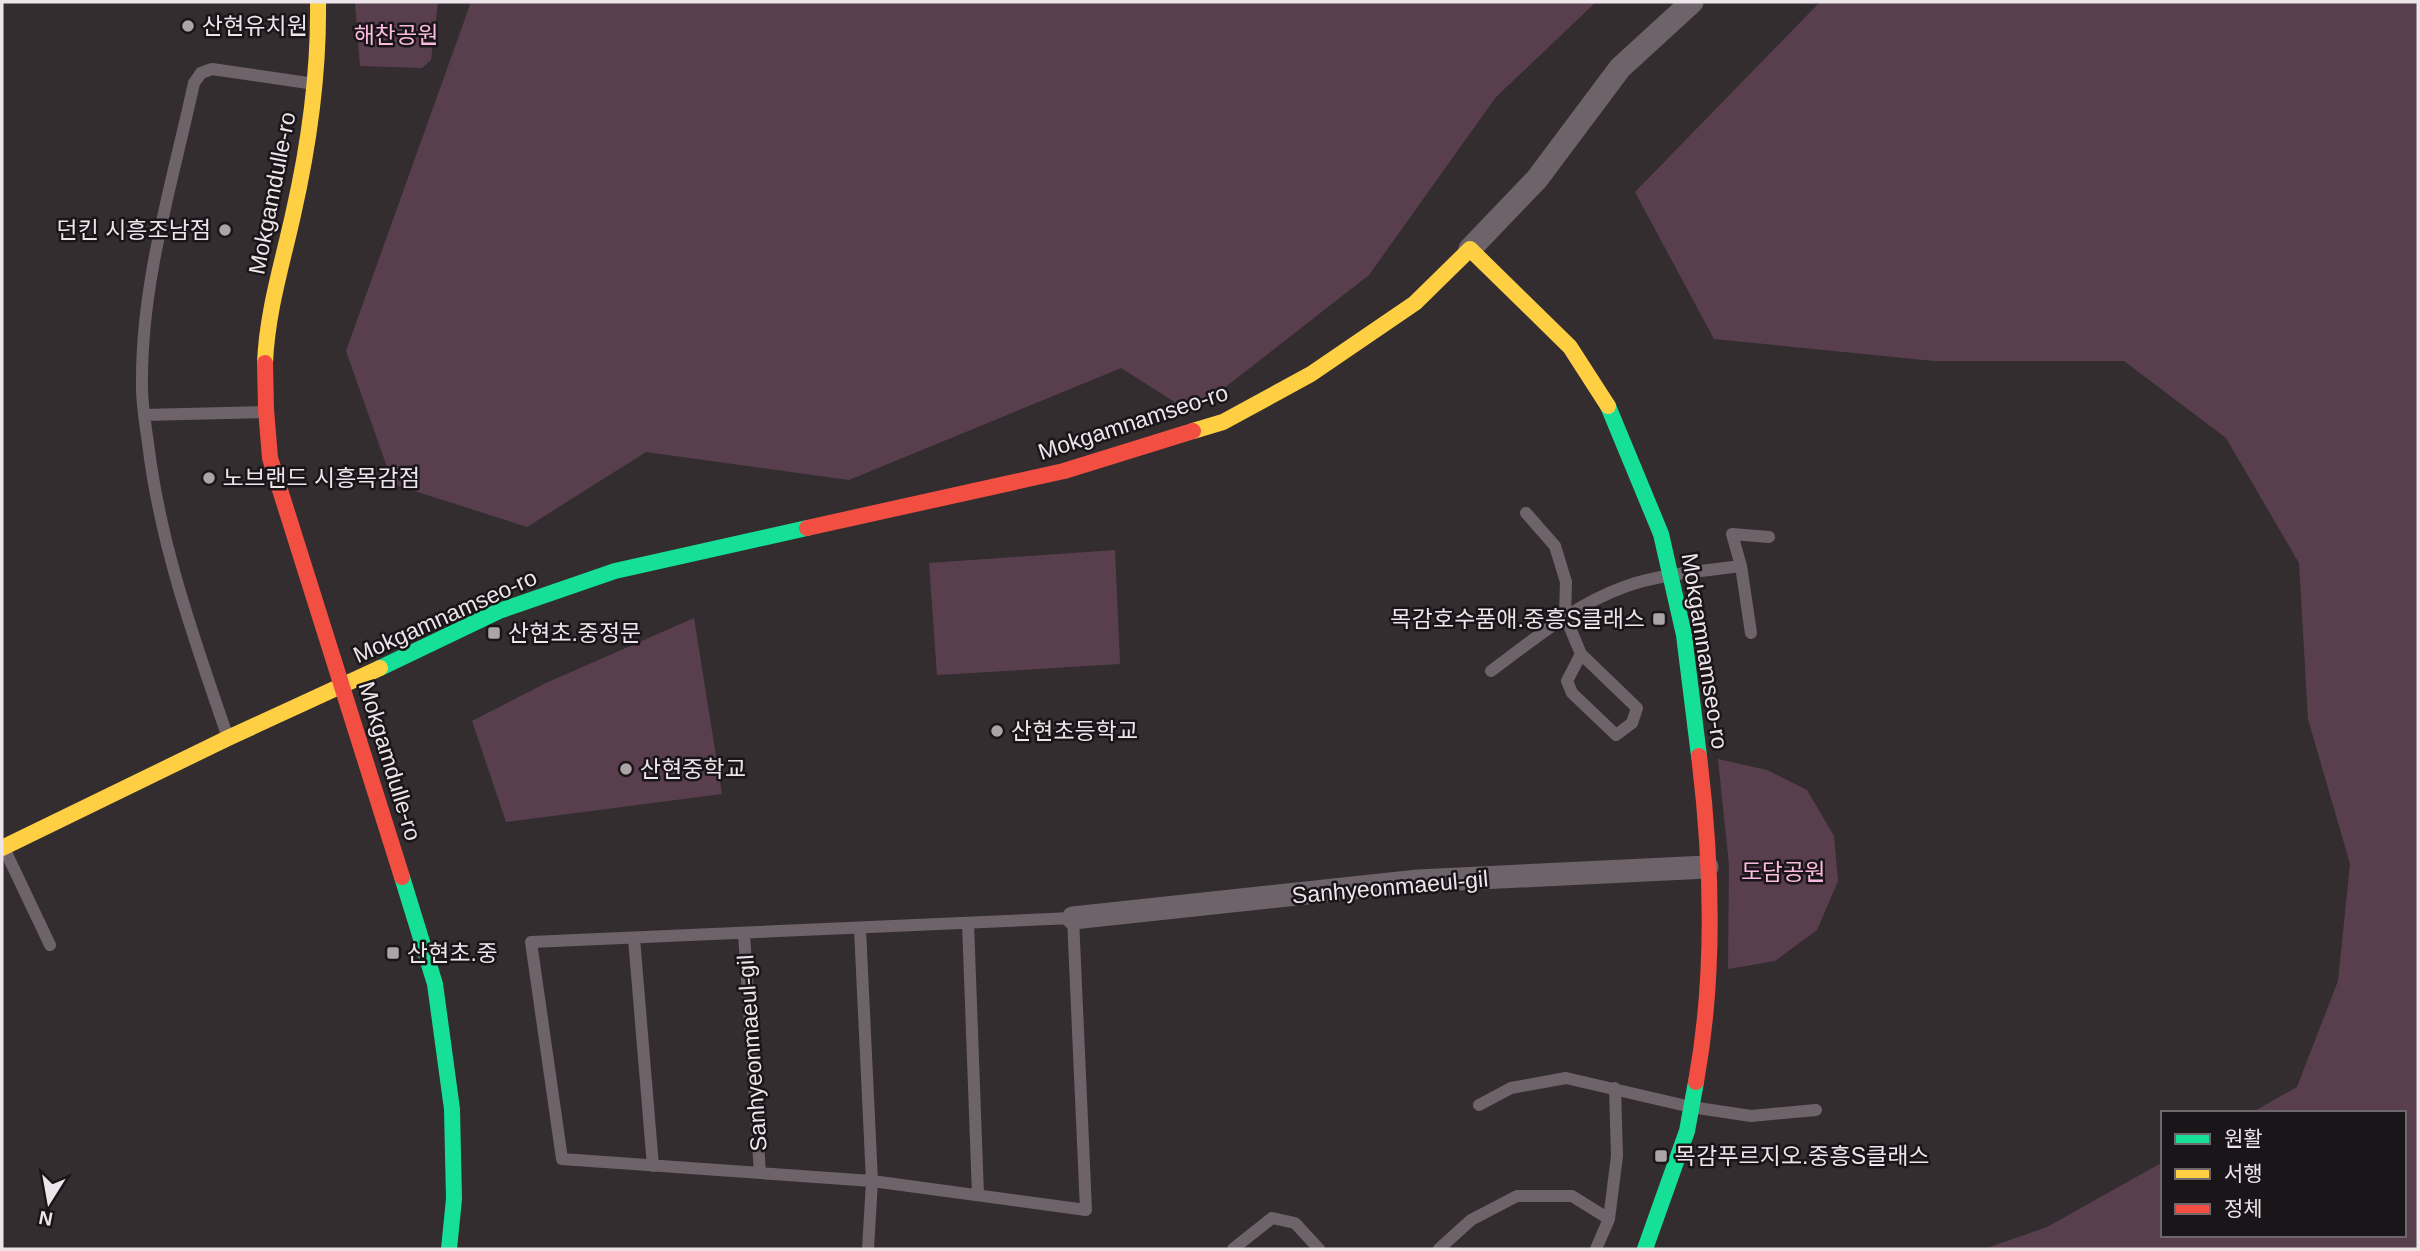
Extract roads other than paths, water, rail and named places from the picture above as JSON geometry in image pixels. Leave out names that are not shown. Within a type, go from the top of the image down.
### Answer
[{"type":"street","name":"Mokgamdulle-ro","points":[[318,2],[319,53],[316,84],[306,153],[268,323],[264,379],[265,412],[270,458],[435,985],[452,1109],[454,1199],[449,1249]]},
{"type":"street","points":[[1470,249],[1537,179],[1620,68],[1692,2]]},
{"type":"street","name":"Mokgamnamseo-ro","points":[[2,847],[499,611],[615,571],[1064,471],[1223,422],[1311,374],[1415,303],[1470,249],[1570,347],[1612,412],[1661,534],[1684,635],[1703,788],[1709,908],[1705,1032],[1687,1131],[1645,1249]]},
{"type":"street","name":"Sanhyeonmaeul-gil","points":[[1073,918],[1418,881],[1707,867]]},
{"type":"lane","name":"Mokgamdulle-ro","points":[[228,738],[166,547],[153,491],[141,380],[147,298],[194,83],[201,73],[212,69],[316,84]]},
{"type":"lane","points":[[144,415],[265,412]]},
{"type":"lane","points":[[1526,513],[1555,546],[1566,582],[1565,616],[1581,654],[1637,708],[1632,723],[1616,735],[1572,693],[1567,681],[1581,654]]},
{"type":"lane","points":[[1751,634],[1741,566],[1732,534],[1769,537]]},
{"type":"lane","points":[[1491,671],[1565,616],[1624,586],[1741,566]]},
{"type":"lane","points":[[2,847],[50,946]]},
{"type":"lane","name":"Sanhyeonmaeul-gil","points":[[1073,918],[1086,1210],[872,1181],[562,1159],[531,943],[968,922],[1073,918]]},
{"type":"lane","points":[[968,922],[978,1195]]},
{"type":"lane","points":[[860,929],[872,1181],[868,1249]]},
{"type":"lane","name":"Sanhyeonmaeul-gil","points":[[744,934],[760,1173]]},
{"type":"lane","points":[[635,938],[653,1166]]},
{"type":"lane","points":[[1479,1105],[1511,1088],[1566,1078],[1691,1107],[1751,1116],[1816,1110]]},
{"type":"lane","points":[[1596,1249],[1609,1219],[1617,1156],[1615,1088]]},
{"type":"lane","points":[[1439,1249],[1471,1220],[1517,1196],[1572,1196],[1609,1219]]},
{"type":"lane","points":[[1233,1249],[1272,1218],[1295,1223],[1319,1249]]},
{"type":"place","name":"산현유치원","points":[[188,26]]},
{"type":"place","name":"던킨 시흥조남점","points":[[225,230]]},
{"type":"place","name":"노브랜드 시흥목감점","points":[[209,478]]},
{"type":"place","name":"목감호수품애.중흥S클래스","points":[[1659,619]]},
{"type":"place","name":"산현초.중정문","points":[[494,633]]},
{"type":"place","name":"산현초등학교","points":[[997,731]]},
{"type":"place","name":"산현중학교","points":[[626,769]]},
{"type":"place","name":"산현초.중","points":[[393,953]]},
{"type":"place","name":"목감푸르지오.중흥S클래스","points":[[1661,1156]]},
{"type":"park label","name":"해찬공원","points":[[396,35]]},
{"type":"park label","name":"도담공원","points":[[1783,872]]}]
